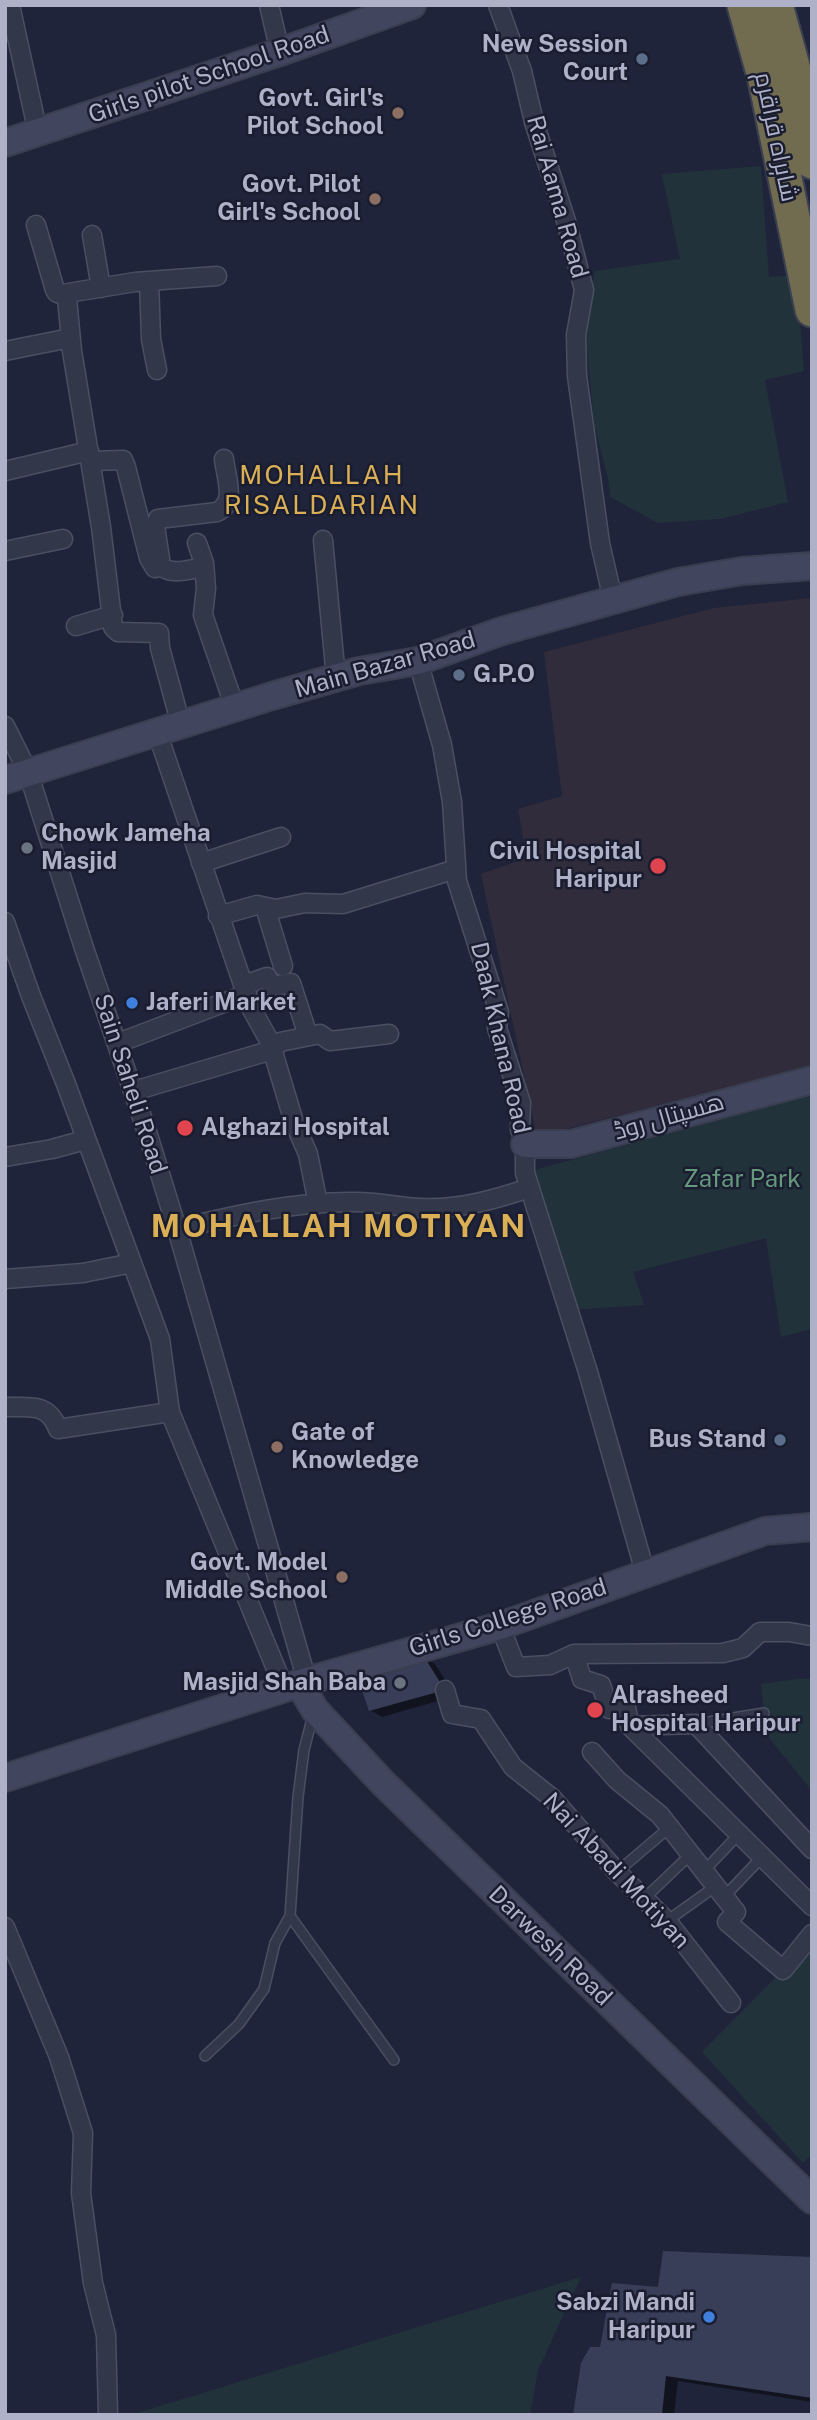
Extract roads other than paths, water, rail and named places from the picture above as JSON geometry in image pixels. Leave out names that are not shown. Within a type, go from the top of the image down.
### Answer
[{"type":"highway","name":"شاہراہ قراقرم","points":[[744,5],[765,80],[812,310]]},
{"type":"highway","name":"شاہراہ قراقرم","points":[[776,5],[796,77],[812,162]]},
{"type":"main road","name":"Girls pilot School Road","points":[[5,143],[280,52],[412,5]]},
{"type":"main road","name":"Main Bazar Road","points":[[17,776],[359,671],[418,661],[502,631],[613,600],[703,577],[771,568],[812,566]]},
{"type":"main road","name":"ھسپتال روڈ","points":[[525,1144],[571,1144],[812,1080]]},
{"type":"main road","name":"Girls College Road","points":[[5,1778],[297,1684],[500,1626],[765,1531],[812,1527]]},
{"type":"main road","name":"Darwesh Road","points":[[297,1684],[315,1710],[383,1783],[812,2200]]},
{"type":"street","points":[[10,5],[38,133]]},
{"type":"street","points":[[269,5],[280,52]]},
{"type":"street","name":"Rai Aama Road","points":[[498,5],[522,71],[534,122],[566,221],[584,290],[576,335],[577,376],[600,543],[613,600]]},
{"type":"street","points":[[36,225],[55,290],[67,296],[149,281],[217,276]]},
{"type":"street","points":[[92,235],[101,288]]},
{"type":"street","points":[[149,281],[151,339],[157,370]]},
{"type":"street","points":[[67,296],[72,351],[90,456],[113,627],[118,632],[155,631],[160,635],[169,729],[201,863],[251,1008],[272,1049],[294,1122],[308,1154],[318,1204]]},
{"type":"street","points":[[5,351],[65,339],[72,351]]},
{"type":"street","points":[[5,471],[90,456],[122,460],[152,566],[161,566]]},
{"type":"street","points":[[204,568],[175,572],[167,571],[161,566],[156,521],[218,512],[226,508],[230,501],[224,460]]},
{"type":"street","points":[[5,551],[63,539]]},
{"type":"street","points":[[323,540],[336,678]]},
{"type":"street","points":[[197,543],[206,588],[203,615],[235,708]]},
{"type":"street","points":[[76,626],[113,615]]},
{"type":"street","name":"Daak Khana Road","points":[[418,661],[442,745],[452,802],[457,881],[499,1012],[497,1027],[521,1103],[520,1129],[525,1144],[525,1173],[645,1572]]},
{"type":"street","name":"Sain Saheli Road","points":[[5,726],[17,776],[118,1043],[177,1228],[297,1684]]},
{"type":"street","points":[[201,863],[281,837]]},
{"type":"street","points":[[218,916],[257,905],[275,909],[305,903],[343,904],[456,869]]},
{"type":"street","points":[[265,907],[283,966]]},
{"type":"street","points":[[5,922],[160,1339],[170,1412],[297,1684]]},
{"type":"street","points":[[118,1043],[246,989],[267,977],[272,986],[291,983],[308,1036]]},
{"type":"street","points":[[134,1091],[272,1049],[280,1042],[320,1034],[330,1041],[389,1034]]},
{"type":"street","points":[[5,1157],[85,1140]]},
{"type":"street","points":[[177,1228],[258,1210],[318,1204],[357,1202],[421,1209],[469,1205],[529,1188]]},
{"type":"street","points":[[5,1279],[83,1273],[132,1263]]},
{"type":"street","points":[[5,1407],[43,1409],[54,1417],[58,1429],[170,1412]]},
{"type":"street","points":[[500,1626],[516,1667],[550,1665],[574,1654],[723,1653],[743,1648],[760,1632],[789,1632],[812,1636]]},
{"type":"street","points":[[574,1654],[582,1679],[601,1685],[609,1709],[626,1708],[630,1726],[812,1906]]},
{"type":"street","name":"Nai Abadi Motiyan","points":[[445,1690],[453,1714],[481,1719],[513,1767],[552,1798],[617,1872],[667,1921],[731,2003]]},
{"type":"street","points":[[630,1726],[696,1724],[812,1849]]},
{"type":"street","name":"Nai Abadi Motiyan","points":[[592,1752],[617,1780],[660,1815],[670,1827],[736,1912],[727,1922],[783,1970],[812,1934]]},
{"type":"street","points":[[5,1927],[59,2057],[83,2133],[81,2193],[93,2283],[106,2335],[108,2415]]},
{"type":"lane","points":[[205,2056],[239,2024],[264,1989],[275,1943],[290,1916],[298,1797],[304,1750],[315,1710]]},
{"type":"lane","points":[[696,1724],[764,1713]]},
{"type":"lane","points":[[617,1872],[670,1827]]},
{"type":"lane","points":[[704,1871],[738,1834]]},
{"type":"lane","points":[[645,1898],[691,1854]]},
{"type":"lane","points":[[667,1921],[720,1891],[762,1857]]},
{"type":"lane","points":[[290,1916],[394,2060]]},
{"type":"place","name":"New Session Court","points":[[642,59]]},
{"type":"place","name":"Govt. Girl's Pilot School","points":[[398,113]]},
{"type":"place","name":"Govt. Pilot Girl's School","points":[[375,199]]},
{"type":"place","name":"G.P.O","points":[[459,675]]},
{"type":"place","name":"Chowk Jameha Masjid","points":[[27,848]]},
{"type":"place","name":"Civil Hospital Haripur","points":[[658,866]]},
{"type":"place","name":"Jaferi Market","points":[[132,1003]]},
{"type":"place","name":"Alghazi Hospital","points":[[185,1128]]},
{"type":"place","name":"Bus Stand","points":[[780,1440]]},
{"type":"place","name":"Gate of Knowledge","points":[[277,1447]]},
{"type":"place","name":"Govt. Model Middle School","points":[[342,1577]]},
{"type":"place","name":"Masjid Shah Baba","points":[[400,1683]]},
{"type":"place","name":"Alrasheed Hospital Haripur","points":[[595,1710]]},
{"type":"place","name":"Sabzi Mandi Haripur","points":[[709,2317]]},
{"type":"district","name":"MOHALLAH RISALDARIAN","points":[[322,491]]},
{"type":"district","name":"MOHALLAH MOTIYAN","points":[[339,1227]]},
{"type":"park label","name":"Zafar Park","points":[[742,1180]]}]
